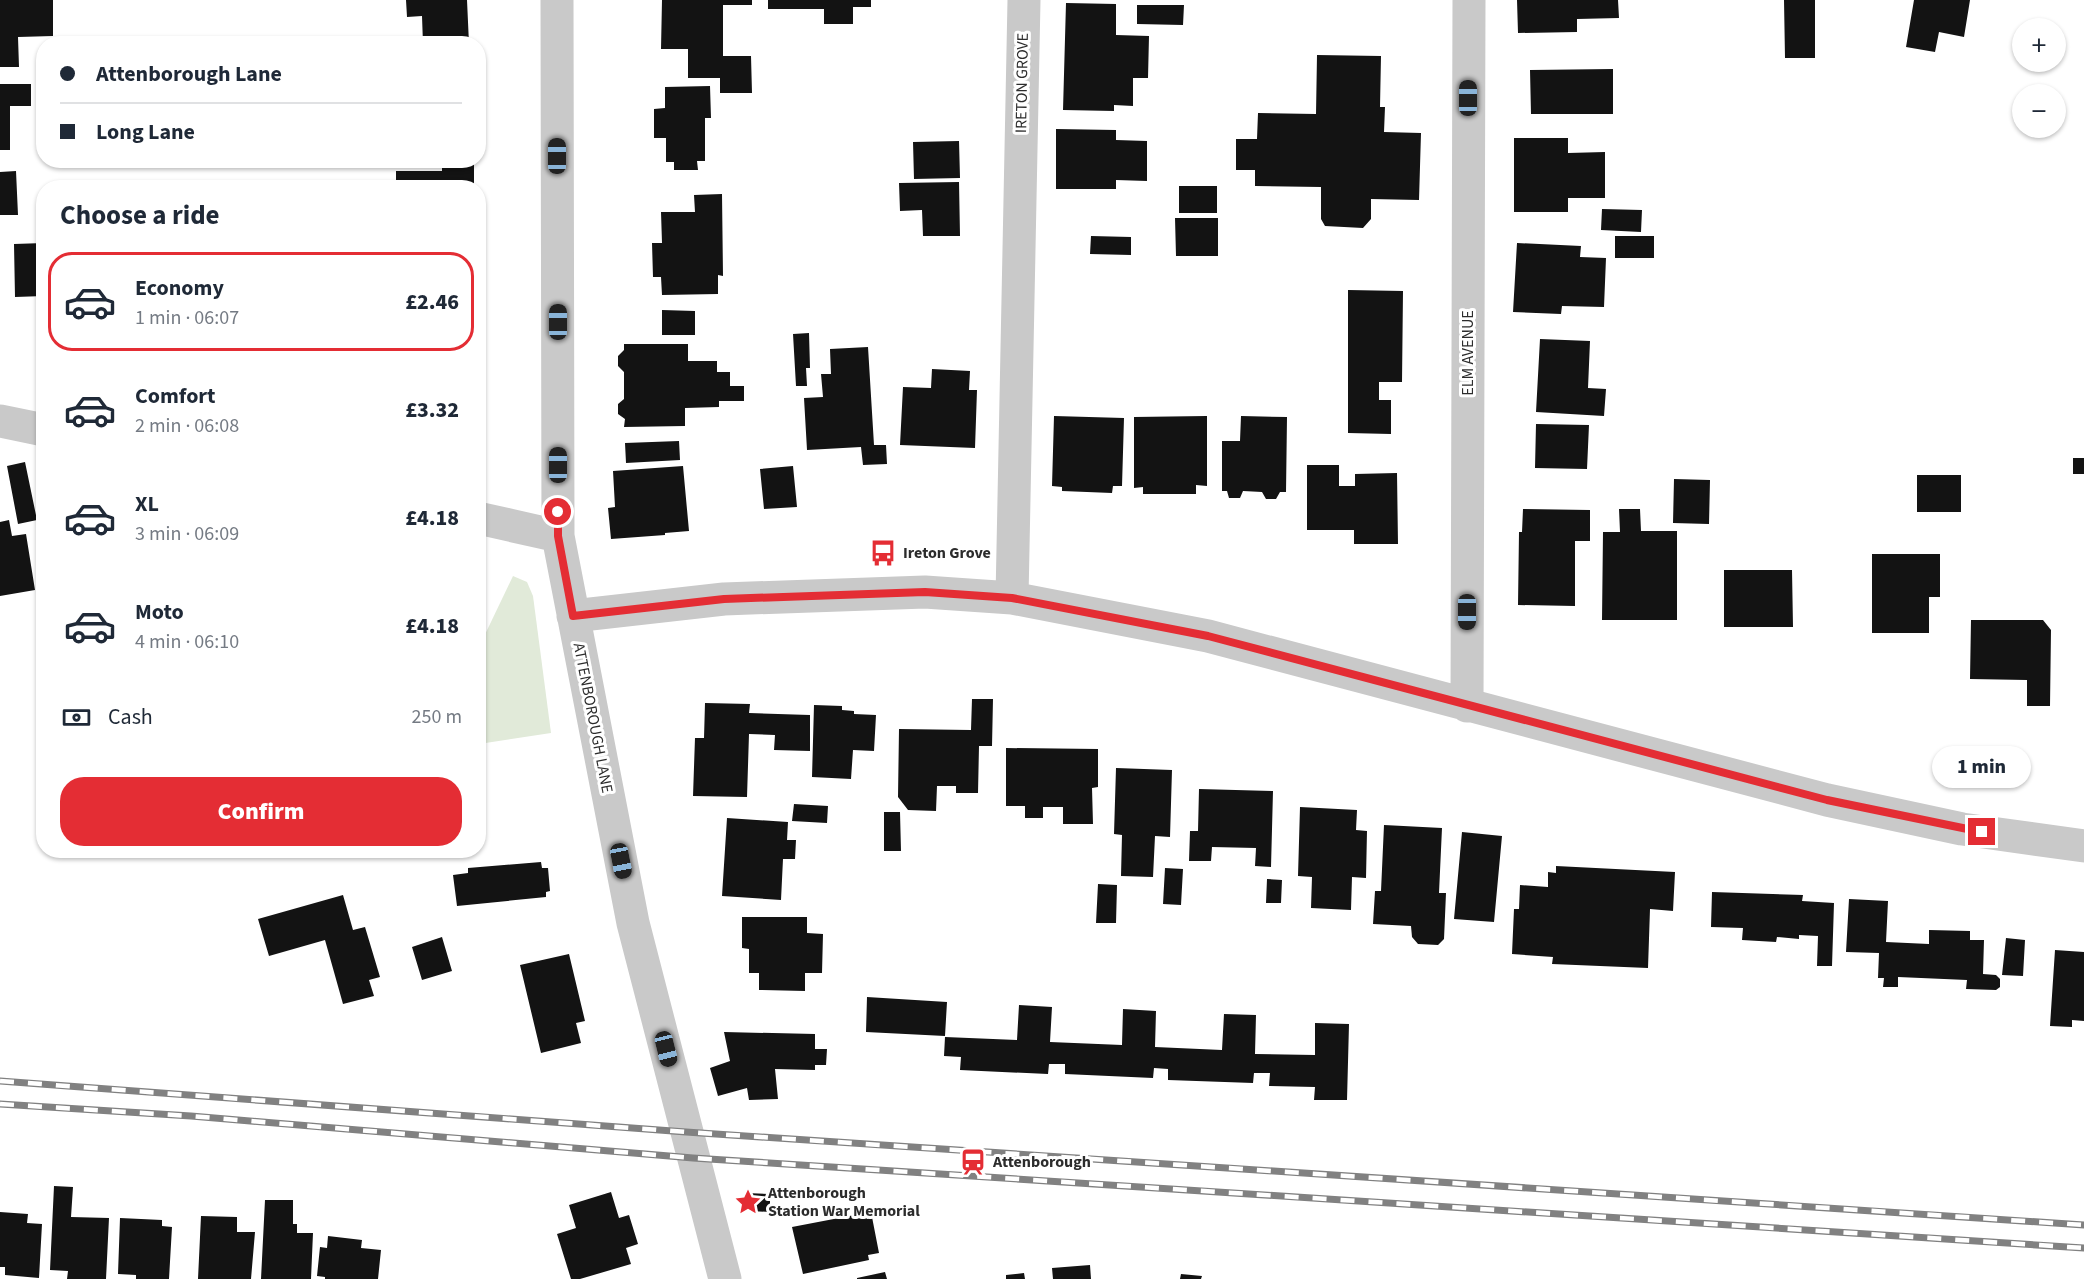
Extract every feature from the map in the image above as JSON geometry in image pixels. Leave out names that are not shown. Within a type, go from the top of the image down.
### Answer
[{"type":"street","name":"ATTENBOROUGH LANE","points":[[557,0],[558,536],[633,923],[725,1279]]},
{"type":"street","name":"IRETON GROVE","points":[[1012,598],[1024,0]]},
{"type":"street","name":"ELM AVENUE","points":[[1467,706],[1469,0]]},
{"type":"street","points":[[0,421],[36,428]]},
{"type":"street","points":[[486,520],[558,536]]},
{"type":"street","points":[[573,616],[724,599],[925,592],[1012,598],[1208,636],[1827,800],[1962,829],[2084,846]]},
{"type":"green space","points":[[513,576],[527,582],[533,596],[551,733],[486,743],[486,632]]},
{"type":"building","points":[[0,0],[53,0],[53,36],[18,37],[19,67],[0,67]]},
{"type":"building","points":[[406,0],[467,0],[469,36],[423,36],[422,16],[407,17]]},
{"type":"building","points":[[662,0],[752,0],[752,5],[723,5],[723,56],[751,56],[752,93],[720,93],[720,78],[688,78],[688,49],[661,49]]},
{"type":"building","points":[[768,0],[871,0],[871,7],[853,7],[853,24],[824,24],[824,9],[768,9]]},
{"type":"building","points":[[1517,0],[1618,0],[1619,18],[1577,19],[1577,32],[1518,33]]},
{"type":"building","points":[[1784,0],[1815,0],[1815,58],[1785,58]]},
{"type":"building","points":[[1914,0],[1970,0],[1964,37],[1939,32],[1935,52],[1906,47]]},
{"type":"building","points":[[1066,3],[1116,4],[1116,35],[1149,36],[1148,78],[1133,78],[1133,106],[1114,105],[1114,111],[1063,110]]},
{"type":"building","points":[[1137,5],[1184,5],[1183,25],[1137,24]]},
{"type":"building","points":[[1317,55],[1381,56],[1380,107],[1385,107],[1384,132],[1421,133],[1419,200],[1371,199],[1371,219],[1363,228],[1325,226],[1321,219],[1321,187],[1255,186],[1255,170],[1236,170],[1236,139],[1257,139],[1258,113],[1316,114]]},
{"type":"building","points":[[1613,69],[1613,114],[1531,114],[1530,70]]},
{"type":"building","points":[[0,84],[31,84],[31,106],[10,106],[10,150],[0,150]]},
{"type":"building","points":[[710,86],[711,118],[705,118],[705,161],[697,161],[698,170],[674,170],[674,162],[666,162],[666,138],[654,138],[654,109],[665,108],[665,87]]},
{"type":"building","points":[[1056,129],[1116,130],[1116,140],[1147,141],[1147,181],[1116,180],[1116,189],[1056,189]]},
{"type":"building","points":[[1514,138],[1568,138],[1568,153],[1605,152],[1605,198],[1568,198],[1568,212],[1514,212]]},
{"type":"building","points":[[959,141],[960,178],[914,179],[913,142]]},
{"type":"building","points":[[442,168],[474,168],[474,180],[396,180],[396,171],[442,171]]},
{"type":"building","points":[[16,171],[18,215],[0,215],[0,172]]},
{"type":"building","points":[[959,182],[960,236],[923,236],[922,210],[900,211],[899,183]]},
{"type":"building","points":[[1179,186],[1217,186],[1217,213],[1179,213]]},
{"type":"building","points":[[722,194],[723,276],[718,275],[718,294],[662,295],[661,277],[653,277],[652,243],[662,243],[661,212],[695,212],[694,195]]},
{"type":"building","points":[[1602,209],[1642,210],[1641,232],[1601,230]]},
{"type":"building","points":[[1175,218],[1218,218],[1218,256],[1176,256]]},
{"type":"building","points":[[1091,236],[1131,237],[1131,255],[1090,254]]},
{"type":"building","points":[[1615,236],[1654,236],[1654,258],[1615,258]]},
{"type":"building","points":[[36,243],[36,296],[15,297],[14,244]]},
{"type":"building","points":[[1517,243],[1581,246],[1580,257],[1606,258],[1604,307],[1562,306],[1561,314],[1513,312]]},
{"type":"building","points":[[1348,290],[1403,291],[1402,382],[1379,382],[1379,400],[1391,400],[1391,434],[1348,433]]},
{"type":"building","points":[[662,310],[695,311],[695,335],[662,335]]},
{"type":"building","points":[[809,333],[810,368],[806,368],[807,386],[796,386],[793,334]]},
{"type":"building","points":[[1540,339],[1590,341],[1588,388],[1606,389],[1604,416],[1536,412]]},
{"type":"building","points":[[624,344],[688,344],[688,361],[717,361],[717,372],[730,372],[730,386],[744,386],[744,401],[719,401],[719,407],[685,408],[685,426],[624,427],[625,419],[618,414],[618,404],[624,399],[624,372],[618,366],[618,356],[624,350]]},
{"type":"building","points":[[868,347],[874,445],[886,445],[887,464],[863,465],[861,447],[807,450],[804,398],[823,397],[821,374],[831,374],[830,349]]},
{"type":"building","points":[[932,369],[970,371],[969,390],[977,390],[975,448],[900,445],[903,387],[931,388]]},
{"type":"building","points":[[1054,416],[1124,418],[1122,486],[1113,486],[1112,493],[1062,491],[1062,487],[1052,486]]},
{"type":"building","points":[[1207,416],[1207,486],[1196,485],[1196,494],[1143,494],[1143,487],[1134,488],[1134,417]]},
{"type":"building","points":[[1241,416],[1287,417],[1286,492],[1280,492],[1276,499],[1266,499],[1262,492],[1243,491],[1240,498],[1229,498],[1227,491],[1222,491],[1222,441],[1240,441]]},
{"type":"building","points":[[1536,424],[1589,425],[1587,469],[1535,468]]},
{"type":"building","points":[[679,441],[680,460],[626,463],[625,443]]},
{"type":"building","points":[[2073,458],[2084,458],[2084,474],[2073,474]]},
{"type":"building","points":[[25,462],[36,520],[18,524],[7,466]]},
{"type":"building","points":[[1307,465],[1339,465],[1339,486],[1355,486],[1355,474],[1397,473],[1398,544],[1354,544],[1354,530],[1307,530]]},
{"type":"building","points":[[683,466],[689,531],[611,539],[608,508],[615,507],[613,471]]},
{"type":"building","points":[[793,466],[797,507],[764,509],[760,469]]},
{"type":"building","points":[[1917,475],[1961,475],[1961,512],[1917,512]]},
{"type":"building","points":[[1674,479],[1710,480],[1709,524],[1673,523]]},
{"type":"building","points":[[1523,509],[1590,510],[1590,541],[1575,541],[1575,606],[1518,605],[1519,532],[1522,532]]},
{"type":"building","points":[[1619,509],[1640,509],[1641,531],[1677,531],[1677,620],[1602,620],[1603,532],[1620,532]]},
{"type":"building","points":[[9,520],[12,536],[26,534],[35,590],[0,596],[0,522]]},
{"type":"building","points":[[1872,554],[1940,554],[1940,597],[1929,597],[1929,633],[1872,633]]},
{"type":"building","points":[[1724,570],[1792,570],[1793,627],[1724,627]]},
{"type":"building","points":[[1971,620],[2043,620],[2051,630],[2050,706],[2027,706],[2027,680],[1970,679]]},
{"type":"building","points":[[972,699],[993,699],[992,746],[979,746],[978,793],[956,793],[956,786],[937,786],[936,811],[908,810],[898,797],[899,729],[971,730]]},
{"type":"building","points":[[705,703],[750,704],[749,713],[810,715],[810,751],[774,750],[775,735],[749,734],[747,797],[693,796],[695,738],[704,738]]},
{"type":"building","points":[[814,705],[842,706],[842,710],[854,711],[854,714],[876,715],[874,751],[853,750],[851,779],[812,777]]},
{"type":"building","points":[[1006,748],[1098,749],[1098,787],[1092,788],[1093,824],[1063,824],[1063,807],[1043,807],[1043,818],[1025,818],[1025,806],[1006,806]]},
{"type":"building","points":[[1116,768],[1172,770],[1170,837],[1155,836],[1153,877],[1121,876],[1122,835],[1114,834]]},
{"type":"building","points":[[1199,789],[1273,791],[1271,867],[1255,866],[1256,848],[1212,847],[1211,861],[1189,861],[1190,831],[1198,831]]},
{"type":"building","points":[[794,804],[828,806],[827,823],[792,821]]},
{"type":"building","points":[[1300,807],[1357,810],[1356,830],[1367,831],[1366,878],[1352,877],[1351,910],[1311,908],[1312,877],[1298,876]]},
{"type":"building","points":[[884,812],[900,812],[901,851],[884,851]]},
{"type":"building","points":[[727,818],[788,822],[787,840],[796,840],[795,859],[783,859],[781,900],[722,896]]},
{"type":"building","points":[[1384,825],[1442,828],[1439,893],[1446,893],[1444,939],[1438,945],[1418,944],[1412,937],[1411,926],[1373,924],[1375,891],[1381,891]]},
{"type":"building","points":[[1462,832],[1502,836],[1494,922],[1454,919]]},
{"type":"building","points":[[541,862],[542,868],[548,868],[550,891],[546,892],[546,897],[457,906],[453,875],[468,873],[468,868]]},
{"type":"building","points":[[1556,866],[1675,872],[1673,911],[1650,909],[1648,968],[1552,964],[1553,957],[1512,954],[1514,909],[1519,909],[1520,885],[1548,887],[1548,872],[1556,873]]},
{"type":"building","points":[[1165,868],[1183,869],[1181,905],[1163,904]]},
{"type":"building","points":[[1267,879],[1282,880],[1281,903],[1266,903]]},
{"type":"building","points":[[1098,884],[1117,885],[1116,923],[1096,923]]},
{"type":"building","points":[[1712,892],[1803,895],[1802,901],[1834,903],[1832,966],[1817,966],[1818,936],[1799,935],[1799,939],[1777,937],[1776,942],[1742,940],[1743,928],[1711,927]]},
{"type":"building","points":[[343,895],[353,930],[365,927],[380,977],[369,980],[374,996],[343,1004],[325,940],[269,956],[258,919]]},
{"type":"building","points":[[1849,899],[1888,901],[1886,942],[1929,944],[1929,930],[1970,931],[1970,940],[1984,940],[1983,974],[1996,975],[2000,979],[2000,987],[1996,990],[1966,989],[1967,980],[1898,977],[1898,987],[1883,987],[1884,978],[1878,978],[1879,953],[1846,952]]},
{"type":"building","points":[[742,917],[807,917],[807,933],[823,934],[822,973],[805,973],[805,991],[759,990],[759,973],[749,973],[749,949],[742,948]]},
{"type":"building","points":[[442,937],[452,971],[422,980],[412,947]]},
{"type":"building","points":[[2006,938],[2025,940],[2023,976],[2002,975]]},
{"type":"building","points":[[2055,950],[2084,952],[2084,1021],[2072,1020],[2072,1027],[2050,1026]]},
{"type":"building","points":[[569,954],[585,1021],[576,1023],[581,1043],[541,1053],[520,965]]},
{"type":"building","points":[[867,997],[947,1002],[945,1036],[866,1032]]},
{"type":"building","points":[[1019,1005],[1052,1007],[1050,1042],[1122,1045],[1123,1009],[1156,1011],[1155,1047],[1222,1050],[1224,1014],[1256,1015],[1255,1054],[1315,1055],[1315,1023],[1349,1024],[1347,1100],[1314,1100],[1315,1087],[1269,1086],[1270,1073],[1254,1073],[1253,1083],[1168,1080],[1168,1069],[1154,1068],[1153,1078],[1065,1074],[1065,1064],[1049,1064],[1048,1074],[960,1070],[961,1057],[944,1056],[945,1037],[1017,1040]]},
{"type":"building","points":[[724,1032],[815,1034],[815,1049],[827,1049],[826,1065],[815,1065],[815,1070],[775,1069],[778,1099],[749,1100],[747,1088],[718,1096],[710,1068],[730,1061]]},
{"type":"building","points":[[54,1186],[73,1187],[71,1217],[109,1218],[106,1279],[67,1279],[68,1271],[50,1270]]},
{"type":"building","points":[[611,1192],[619,1218],[629,1215],[638,1244],[626,1248],[631,1264],[580,1279],[571,1279],[557,1234],[576,1228],[569,1205]]},
{"type":"building","points":[[746,1193],[770,1194],[770,1212],[749,1211]]},
{"type":"building","points":[[265,1200],[293,1200],[293,1224],[297,1224],[297,1233],[313,1233],[311,1279],[261,1279]]},
{"type":"building","points":[[0,1212],[28,1214],[27,1223],[42,1224],[39,1278],[5,1275],[5,1267],[0,1267]]},
{"type":"building","points":[[865,1213],[867,1219],[872,1217],[879,1253],[868,1255],[869,1260],[803,1274],[792,1227]]},
{"type":"building","points":[[201,1216],[237,1217],[237,1232],[255,1232],[251,1279],[198,1279]]},
{"type":"building","points":[[120,1218],[162,1220],[162,1226],[172,1227],[169,1279],[136,1279],[136,1275],[118,1274]]},
{"type":"building","points":[[328,1236],[362,1240],[361,1248],[381,1250],[378,1279],[325,1279],[325,1277],[317,1276],[320,1247],[327,1248]]},
{"type":"building","points":[[1090,1265],[1091,1279],[1053,1279],[1052,1268]]},
{"type":"building","points":[[885,1272],[887,1279],[857,1279],[857,1278]]},
{"type":"building","points":[[1024,1273],[1025,1279],[1006,1279],[1006,1275]]},
{"type":"building","points":[[1181,1274],[1202,1276],[1201,1279],[1180,1279]]},
{"type":"railway","points":[[0,1081],[686,1132],[2084,1225]]},
{"type":"railway","points":[[0,1104],[191,1116],[693,1158],[2084,1248]]},
{"type":"place","name":"Ireton Grove","points":[[883,553]]},
{"type":"place","name":"Attenborough","points":[[973,1162]]},
{"type":"place","name":"Attenborough Station War Memorial","points":[[748,1202]]},
{"type":"route","points":[[558,512],[558,536],[573,616],[724,599],[925,592],[1012,598],[1208,636],[1827,800],[1982,832]]}]
